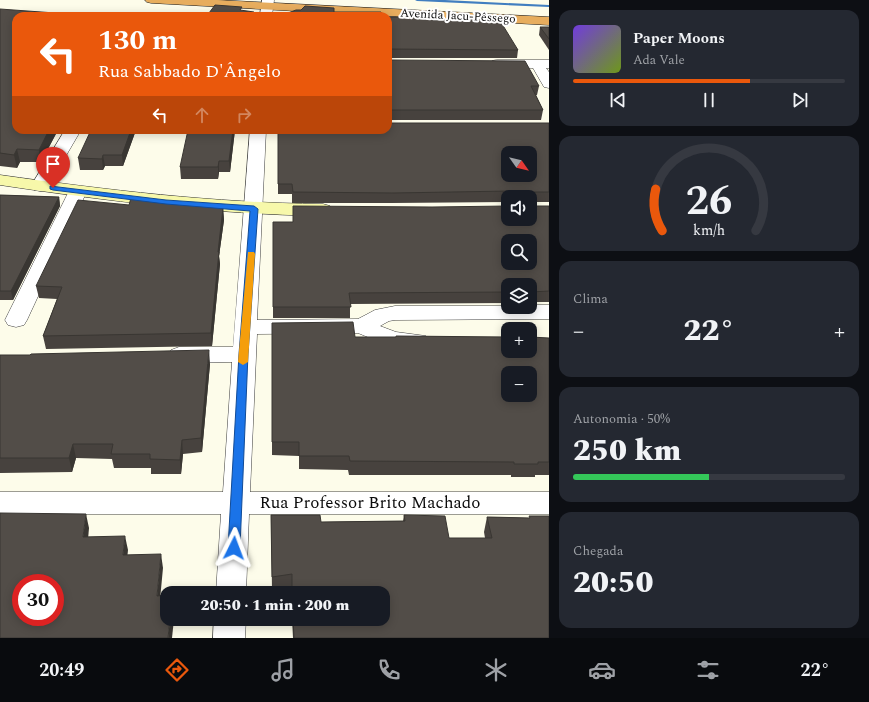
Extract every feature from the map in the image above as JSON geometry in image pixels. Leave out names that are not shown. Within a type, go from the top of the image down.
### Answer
[{"type":"highway","name":"Avenida Jacu-Pêssego","points":[[151,0],[368,12]]},
{"type":"highway","name":"Avenida Jacu-Pêssego","points":[[392,13],[549,21]]},
{"type":"street","points":[[482,64],[543,64],[549,84]]},
{"type":"street","points":[[40,186],[71,134]]},
{"type":"street","points":[[232,586],[244,354],[258,134]]},
{"type":"street","points":[[0,180],[166,202],[254,209],[343,210]]},
{"type":"street","points":[[16,320],[78,191]]},
{"type":"street","points":[[246,327],[362,326],[383,315],[395,313],[549,312]]},
{"type":"street","points":[[362,326],[378,335],[392,339],[408,341],[439,341]]},
{"type":"street","points":[[157,356],[244,354]]},
{"type":"street","name":"Rua Professor Brito Machado","points":[[0,503],[549,503]]},
{"type":"street","points":[[229,638],[230,626]]},
{"type":"building","points":[[215,5],[242,7],[240,10],[254,12],[210,12]]},
{"type":"building","points":[[305,6],[334,8],[334,12],[291,12],[301,10]]},
{"type":"building","points":[[0,9],[41,12],[12,12],[12,134],[47,134],[39,150],[17,149],[14,155],[0,153]]},
{"type":"building","points":[[392,17],[431,17],[432,20],[499,19],[518,50],[392,49]]},
{"type":"building","points":[[540,27],[549,27],[549,39]]},
{"type":"building","points":[[392,60],[525,61],[539,86],[531,86],[543,110],[392,110]]},
{"type":"building","points":[[392,123],[549,123],[549,192],[537,192],[537,190],[501,190],[393,193],[293,192],[292,184],[278,184],[278,134],[392,134]]},
{"type":"building","points":[[89,134],[130,134],[122,155],[103,155],[102,159],[78,158]]},
{"type":"building","points":[[187,134],[232,134],[229,161],[219,161],[218,167],[180,167]]},
{"type":"building","points":[[0,195],[59,197],[11,291],[0,291]]},
{"type":"building","points":[[131,198],[223,208],[211,333],[43,336],[62,287],[36,286],[78,200],[129,205]]},
{"type":"building","points":[[293,206],[501,206],[501,226],[537,226],[537,206],[549,206],[549,291],[537,292],[537,278],[501,278],[501,292],[349,293],[351,307],[273,307],[273,222],[293,222]]},
{"type":"building","points":[[353,322],[355,337],[501,337],[501,358],[537,358],[537,337],[549,338],[549,462],[538,462],[538,464],[514,464],[514,462],[350,461],[349,456],[299,456],[299,442],[272,442],[272,323]]},
{"type":"building","points":[[209,350],[201,438],[182,440],[180,460],[150,459],[150,454],[111,454],[113,444],[73,444],[69,458],[0,458],[0,355]]},
{"type":"building","points":[[0,513],[86,514],[83,537],[125,536],[123,555],[161,554],[157,596],[160,596],[160,626],[169,626],[168,638],[0,638]]},
{"type":"building","points":[[271,515],[320,515],[321,522],[405,521],[404,515],[445,516],[449,538],[492,538],[487,517],[530,518],[529,516],[549,516],[549,638],[294,638],[293,626],[390,626],[390,586],[292,586],[292,574],[272,577]]},
{"type":"waterway","points":[[417,0],[549,6]]},
{"type":"slow traffic","points":[[243,362],[251,254]]},
{"type":"route","points":[[53,188],[166,202],[254,209],[244,354],[234,548]]}]
